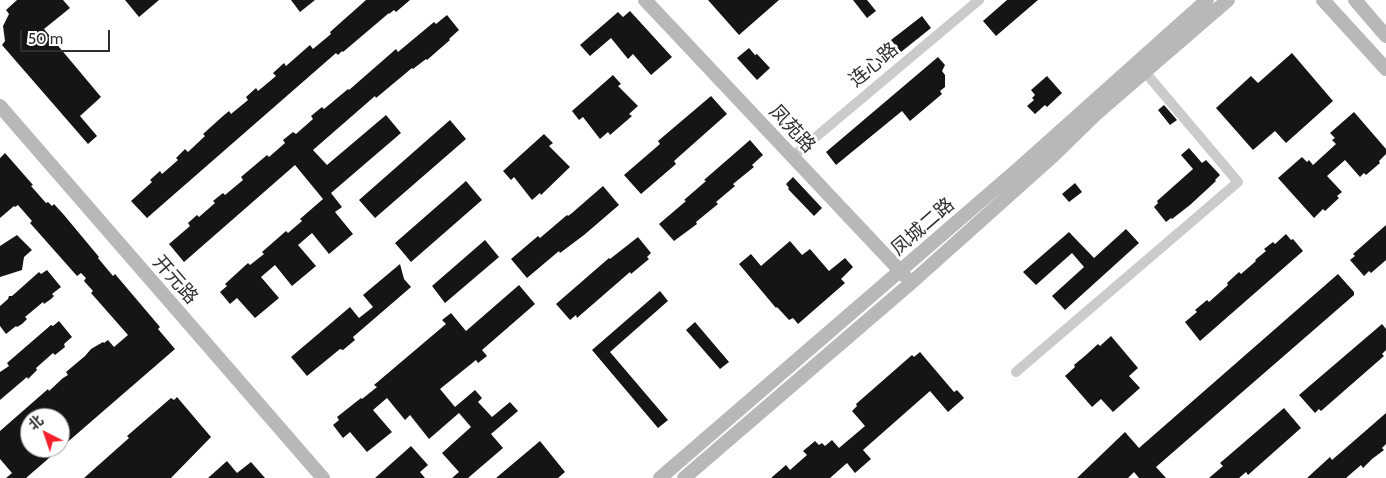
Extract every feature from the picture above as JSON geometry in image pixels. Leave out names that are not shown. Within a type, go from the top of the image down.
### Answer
[{"type":"main road","name":"凤苑路","points":[[645,0],[911,283]]},
{"type":"main road","name":"凤城二路","points":[[660,478],[1018,170],[1207,0]]},
{"type":"main road","name":"凤城二路","points":[[684,478],[911,283],[1054,155],[1096,114],[1228,0]]},
{"type":"main road","points":[[1323,0],[1386,68]]},
{"type":"main road","points":[[1355,0],[1386,36]]},
{"type":"main road","name":"开元路","points":[[0,106],[322,478]]},
{"type":"street","name":"连心路","points":[[792,157],[979,0]]},
{"type":"street","points":[[1016,372],[1238,182],[1145,72]]},
{"type":"building","points":[[17,0],[63,0],[70,8],[44,29],[101,97],[80,116],[97,136],[88,144],[2,45],[5,41],[3,26],[9,14],[6,10]]},
{"type":"building","points":[[125,0],[159,0],[139,17]]},
{"type":"building","points":[[291,0],[315,0],[300,12]]},
{"type":"building","points":[[366,0],[410,0],[396,12],[394,10],[389,13],[343,52],[338,55],[336,53],[147,218],[131,201],[152,182],[150,180],[160,171],[162,174],[178,160],[176,158],[185,149],[188,152],[205,136],[203,134],[223,116],[229,111],[231,114],[248,100],[246,97],[256,88],[258,91],[276,76],[273,73],[284,63],[286,66],[310,45],[313,49]]},
{"type":"building","points":[[708,0],[779,0],[739,35]]},
{"type":"building","points":[[853,0],[867,0],[876,11],[867,18]]},
{"type":"building","points":[[1007,0],[1038,0],[996,36],[983,21]]},
{"type":"building","points":[[630,11],[672,57],[651,75],[633,54],[628,59],[611,38],[590,56],[580,45],[618,12],[623,17]]},
{"type":"building","points":[[447,15],[459,30],[450,40],[427,60],[412,68],[376,98],[375,96],[313,150],[327,165],[386,115],[401,133],[331,193],[342,207],[335,212],[353,234],[329,254],[312,233],[298,245],[316,266],[292,286],[275,265],[261,277],[279,298],[255,318],[237,298],[230,304],[220,292],[227,286],[225,284],[248,263],[250,265],[264,254],[262,252],[286,231],[288,233],[302,221],[300,219],[323,199],[295,165],[184,262],[169,244],[190,226],[188,223],[197,215],[199,217],[215,203],[213,201],[223,193],[225,195],[243,180],[241,177],[267,155],[269,157],[285,143],[283,140],[293,132],[296,134],[313,119],[311,116],[322,107],[324,109],[349,90],[396,49],[398,52],[434,22],[436,24]]},
{"type":"building","points":[[922,16],[931,28],[901,52],[891,40]]},
{"type":"building","points":[[749,48],[770,68],[757,80],[737,58]]},
{"type":"building","points":[[1292,53],[1333,101],[1286,143],[1275,131],[1253,150],[1216,108],[1251,76],[1258,83]]},
{"type":"building","points":[[938,57],[945,65],[942,71],[945,75],[945,87],[940,91],[942,94],[910,121],[902,111],[836,165],[826,152]]},
{"type":"building","points":[[613,75],[621,84],[618,86],[638,106],[629,114],[632,116],[610,135],[608,132],[600,139],[583,117],[579,120],[572,111]]},
{"type":"building","points":[[1047,76],[1062,93],[1047,107],[1045,105],[1035,114],[1027,106],[1034,100],[1032,98],[1035,95],[1031,90]]},
{"type":"building","points":[[711,96],[727,114],[674,161],[676,164],[641,194],[624,175],[660,144],[658,141]]},
{"type":"building","points":[[1164,105],[1177,120],[1170,125],[1158,110]]},
{"type":"building","points":[[1354,112],[1386,149],[1386,154],[1379,161],[1380,163],[1366,175],[1364,173],[1360,177],[1345,160],[1327,176],[1342,192],[1337,196],[1339,198],[1325,211],[1323,209],[1314,218],[1278,178],[1302,157],[1307,162],[1309,160],[1313,165],[1336,144],[1332,140],[1335,138],[1330,133]]},
{"type":"building","points":[[450,120],[466,139],[375,218],[359,200]]},
{"type":"building","points":[[544,134],[553,143],[549,146],[570,167],[541,195],[540,193],[532,200],[514,177],[511,180],[503,171]]},
{"type":"building","points":[[750,140],[763,155],[752,165],[754,167],[733,184],[735,186],[716,202],[718,204],[696,222],[697,224],[674,241],[659,224],[686,201],[684,200],[706,181],[704,180]]},
{"type":"building","points":[[1189,148],[1202,163],[1206,160],[1220,175],[1190,205],[1166,222],[1154,207],[1158,203],[1157,201],[1193,169],[1181,155]]},
{"type":"building","points":[[5,153],[46,203],[48,202],[52,206],[54,204],[64,215],[113,276],[115,274],[160,327],[158,329],[175,349],[70,440],[70,408],[26,408],[68,375],[66,372],[91,349],[108,340],[114,347],[128,335],[91,293],[93,291],[84,281],[86,278],[81,273],[77,276],[30,223],[32,221],[18,205],[14,206],[0,218],[0,158]]},
{"type":"building","points":[[793,177],[822,208],[814,216],[788,189],[786,184]]},
{"type":"building","points":[[466,181],[482,200],[411,262],[395,243]]},
{"type":"building","points":[[1075,183],[1082,192],[1069,202],[1062,194]]},
{"type":"building","points":[[603,186],[619,205],[584,235],[560,253],[559,251],[527,278],[511,259],[538,236],[540,238],[567,215],[572,213]]},
{"type":"building","points":[[1386,225],[1386,260],[1371,273],[1369,271],[1364,276],[1350,260],[1355,256],[1353,254]]},
{"type":"building","points":[[1126,229],[1139,243],[1065,310],[1052,296],[1084,267],[1072,253],[1036,285],[1023,272],[1069,232],[1094,258]]},
{"type":"building","points":[[1286,234],[1303,251],[1200,341],[1185,322],[1197,312],[1195,310],[1207,300],[1209,302],[1228,285],[1227,283],[1239,272],[1241,274],[1256,261],[1266,251],[1264,249],[1273,242],[1275,244]]},
{"type":"building","points":[[17,235],[32,250],[24,257],[22,270],[0,277],[0,246]]},
{"type":"building","points":[[638,237],[651,253],[647,257],[649,259],[631,274],[630,272],[577,318],[576,315],[570,320],[556,304],[609,258]]},
{"type":"building","points":[[485,240],[499,257],[445,303],[432,286]]},
{"type":"building","points":[[790,241],[802,255],[810,249],[829,271],[845,258],[853,267],[841,279],[845,283],[798,324],[793,318],[789,320],[776,308],[739,264],[751,254],[761,266]]},
{"type":"building","points":[[400,264],[404,279],[411,287],[353,337],[355,340],[343,350],[340,349],[307,376],[291,357],[350,307],[359,318],[373,307],[363,295]]},
{"type":"building","points":[[47,270],[61,287],[52,294],[54,296],[51,299],[44,304],[43,302],[25,317],[27,319],[22,324],[6,334],[0,326],[0,306],[9,296],[12,296],[39,272],[41,274]]},
{"type":"building","points":[[1338,274],[1354,292],[1354,295],[1156,467],[1166,478],[1139,478],[1134,472],[1128,478],[1077,478],[1125,432],[1139,448]]},
{"type":"building","points":[[519,285],[535,304],[482,350],[487,356],[478,363],[476,360],[440,389],[455,407],[475,390],[482,398],[478,402],[492,417],[510,402],[518,411],[491,434],[503,448],[468,478],[452,478],[459,472],[442,453],[471,427],[459,413],[429,439],[410,415],[405,420],[387,398],[373,410],[392,432],[367,452],[350,432],[343,438],[333,425],[339,420],[337,417],[377,387],[374,385],[446,324],[442,320],[451,313],[466,331]]},
{"type":"building","points":[[660,291],[668,301],[610,352],[668,420],[658,428],[592,350]]},
{"type":"building","points":[[59,321],[72,337],[64,344],[65,347],[55,355],[53,353],[36,368],[37,370],[28,379],[27,377],[0,400],[0,372],[9,366],[7,363],[51,325],[53,326]]},
{"type":"building","points":[[695,322],[729,362],[720,369],[686,330]]},
{"type":"building","points":[[1382,324],[1386,329],[1386,350],[1382,354],[1384,356],[1321,411],[1319,409],[1315,413],[1299,395]]},
{"type":"building","points":[[1111,336],[1138,368],[1129,376],[1140,388],[1113,412],[1101,399],[1092,407],[1065,376],[1075,367],[1074,365],[1098,344],[1100,346]]},
{"type":"building","points":[[920,352],[954,392],[957,390],[964,398],[948,412],[930,391],[863,450],[871,459],[855,473],[847,463],[830,478],[771,478],[786,465],[790,470],[807,455],[803,451],[815,441],[819,445],[822,443],[825,446],[832,440],[839,448],[865,426],[852,411],[857,406],[856,404],[912,355],[914,357]]},
{"type":"building","points":[[177,397],[211,437],[171,478],[84,478],[129,438],[127,436],[171,398],[174,400]]},
{"type":"building","points":[[1284,408],[1301,428],[1248,475],[1246,472],[1239,478],[1209,478],[1223,466],[1220,463]]},
{"type":"building","points":[[1386,413],[1386,444],[1382,448],[1384,450],[1363,468],[1361,465],[1346,478],[1307,478],[1330,457],[1332,460]]},
{"type":"building","points":[[20,414],[20,458],[49,458],[26,478],[6,478],[12,473],[0,459],[0,431]]},
{"type":"building","points":[[540,441],[565,472],[558,478],[496,478]]},
{"type":"building","points":[[411,446],[428,465],[420,472],[425,478],[375,478]]},
{"type":"building","points":[[227,461],[237,473],[251,462],[265,478],[208,478]]}]
